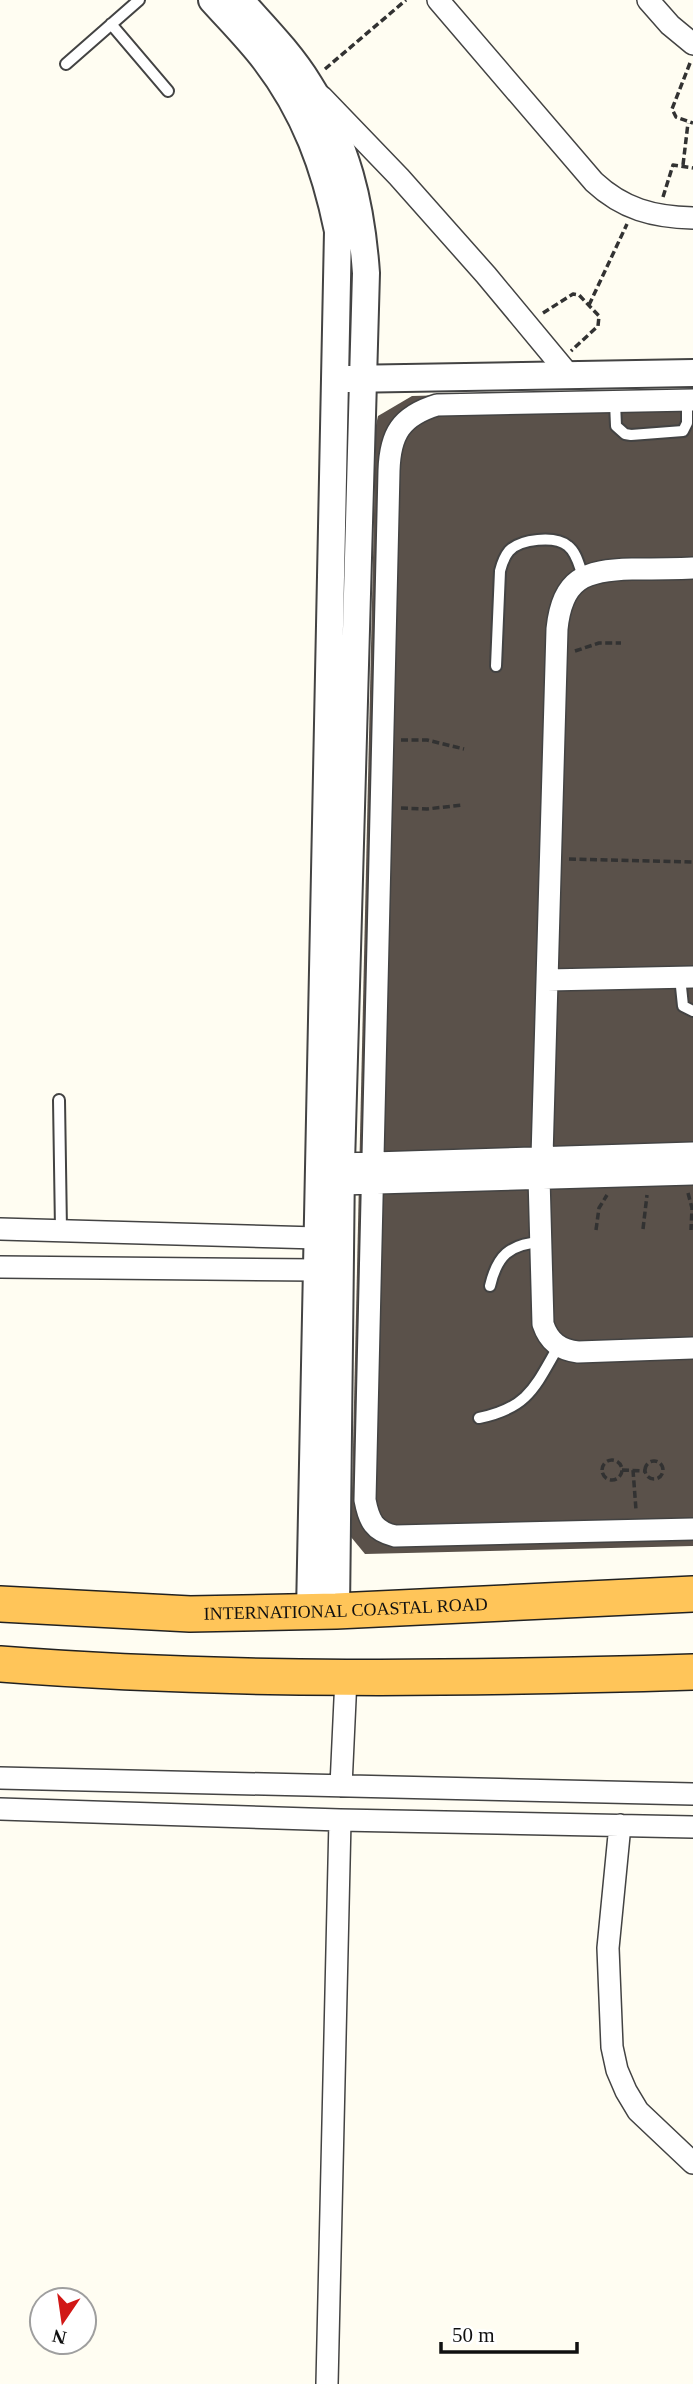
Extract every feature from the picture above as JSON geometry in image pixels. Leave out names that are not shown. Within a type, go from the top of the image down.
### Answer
[{"type":"highway","name":"INTERNATIONAL COASTAL ROAD","points":[[0,1604],[190,1614],[323,1612],[693,1594]]},
{"type":"highway","points":[[0,1664],[194,1676],[346,1678],[492,1678],[693,1672]]},
{"type":"street","points":[[212,0],[265,60],[292,99],[313,141],[328,185],[338,231],[349,379],[341,1174],[323,1612]]},
{"type":"street","points":[[240,0],[278,43],[308,83],[399,177],[564,368]]},
{"type":"street","points":[[438,0],[594,182],[613,198],[634,209],[658,216],[693,218]]},
{"type":"street","points":[[648,0],[670,25],[693,44]]},
{"type":"street","points":[[308,83],[333,127],[351,174],[362,223],[366,273],[349,379],[328,681],[316,1270],[323,1612]]},
{"type":"street","points":[[349,379],[564,368],[693,373]]},
{"type":"street","points":[[690,400],[437,405],[419,411],[405,421],[394,436],[388,471],[365,1500],[367,1513],[373,1524],[383,1533],[408,1536],[693,1529]]},
{"type":"street","points":[[693,568],[596,571],[573,583],[561,604],[556,657],[541,1167],[542,1324],[551,1341],[558,1347],[578,1352],[693,1348]]},
{"type":"street","points":[[547,980],[687,977]]},
{"type":"street","points":[[341,1174],[541,1167],[693,1153]]},
{"type":"street","points":[[541,1167],[619,1176],[687,1174]]},
{"type":"street","points":[[0,1229],[317,1238]]},
{"type":"street","points":[[0,1267],[316,1270]]},
{"type":"street","points":[[327,2384],[346,1678]]},
{"type":"street","points":[[0,1778],[693,1794]]},
{"type":"street","points":[[342,1820],[343,1786]]},
{"type":"street","points":[[0,1809],[342,1820],[693,1827]]},
{"type":"street","points":[[620,1825],[608,1948],[612,2047],[617,2070],[638,2111],[693,2163]]},
{"type":"lane","points":[[66,64],[139,0]]},
{"type":"lane","points":[[111,24],[168,91]]},
{"type":"lane","points":[[615,402],[616,426],[625,434],[631,435],[683,431],[687,423],[690,400]]},
{"type":"lane","points":[[496,666],[500,571],[503,559],[511,549],[522,542],[561,542],[570,547],[576,555],[583,576]]},
{"type":"lane","points":[[687,977],[682,1006],[693,1011]]},
{"type":"lane","points":[[59,1100],[61,1230]]},
{"type":"lane","points":[[490,1286],[494,1268],[505,1253],[521,1243],[541,1241]]},
{"type":"lane","points":[[479,1418],[502,1413],[522,1402],[537,1384],[558,1347]]},
{"type":"path","points":[[308,83],[407,0]]},
{"type":"path","points":[[683,165],[691,123],[676,117],[673,109],[693,54]]},
{"type":"path","points":[[658,216],[671,168],[676,164],[693,168]]},
{"type":"path","points":[[589,305],[634,209]]},
{"type":"path","points":[[527,324],[573,294],[579,295],[599,316],[598,326],[564,368]]},
{"type":"path","points":[[556,657],[599,643],[621,643]]},
{"type":"path","points":[[383,740],[428,740],[464,749]]},
{"type":"path","points":[[382,807],[427,809],[462,805]]},
{"type":"path","points":[[551,859],[693,862]]},
{"type":"path","points":[[687,1174],[692,1208],[691,1230]]},
{"type":"path","points":[[643,1228],[648,1175]]},
{"type":"path","points":[[596,1230],[599,1208],[619,1176]]},
{"type":"path","points":[[612,1460],[621,1465],[622,1470],[617,1479],[612,1480],[607,1479],[602,1470],[607,1461],[612,1460]]},
{"type":"path","points":[[653,1461],[662,1465],[663,1469],[659,1478],[654,1480],[646,1476],[644,1471],[648,1462],[653,1461]]},
{"type":"path","points":[[622,1470],[644,1471]]},
{"type":"path","points":[[633,1470],[637,1530]]},
{"type":"building","points":[[693,389],[693,1546],[365,1554],[351,1537],[378,416],[412,396]]}]
